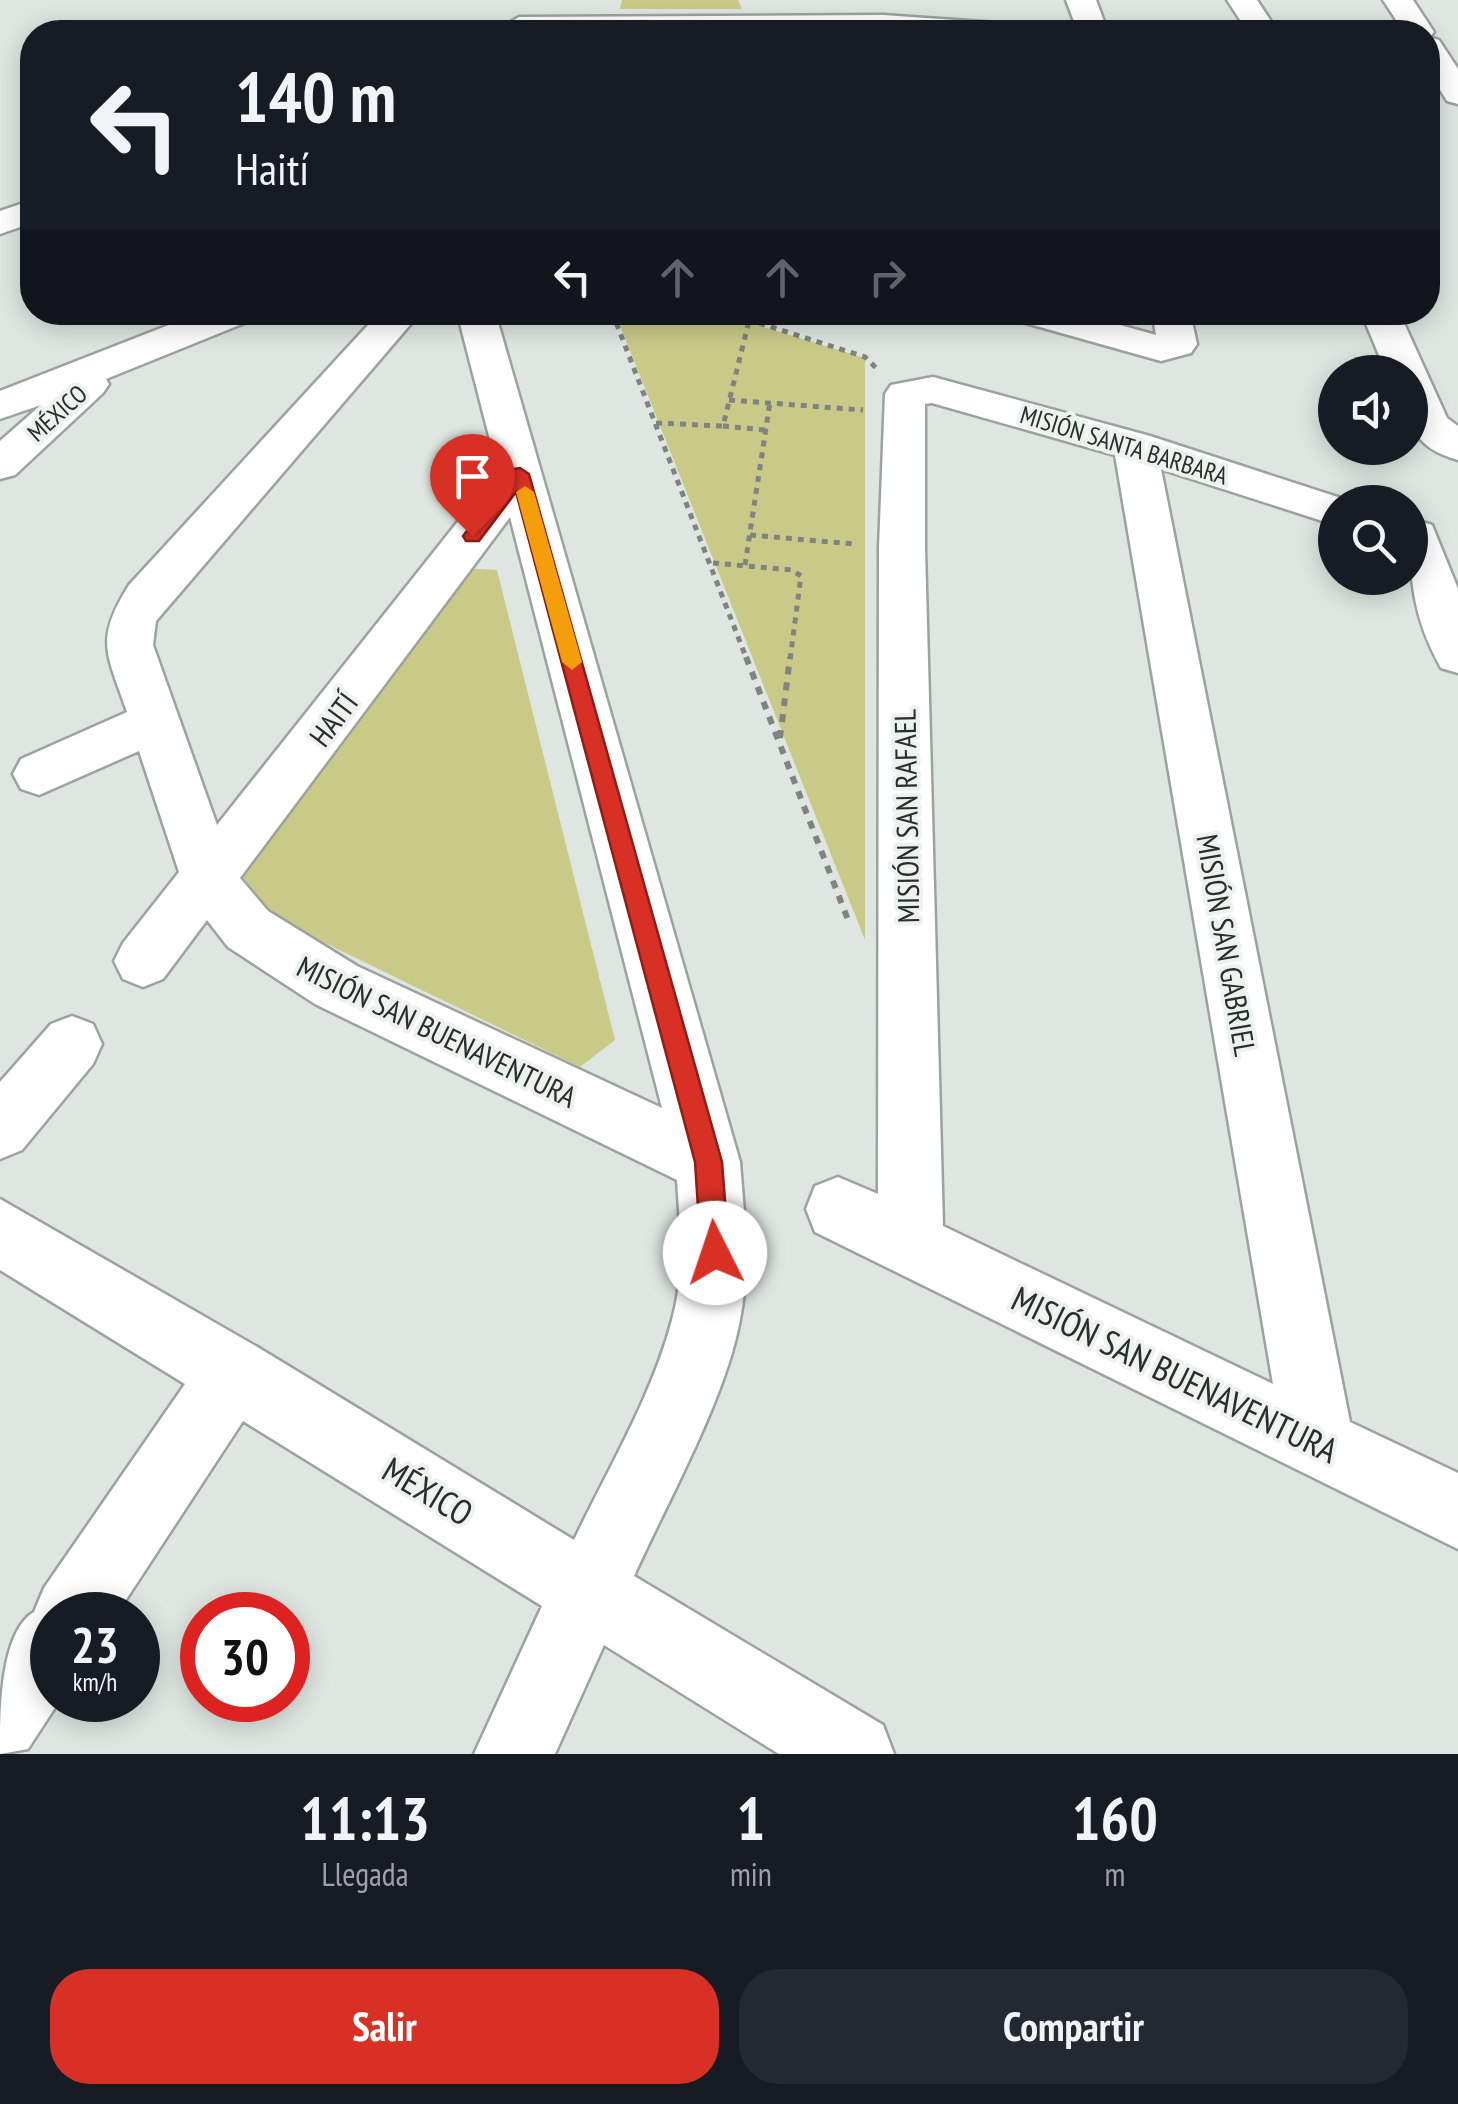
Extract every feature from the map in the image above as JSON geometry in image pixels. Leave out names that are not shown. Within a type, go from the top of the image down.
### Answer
[{"type":"street","points":[[521,20],[931,19]]},
{"type":"street","points":[[1440,65],[1458,94]]},
{"type":"street","points":[[0,406],[206,325]]},
{"type":"street","name":"MISIÓN SAN BUENAVENTURA","points":[[390,325],[146,597],[132,620],[129,645],[209,881],[248,929],[336,986],[708,1162]]},
{"type":"street","points":[[480,325],[708,1162],[715,1253],[707,1318],[684,1387],[514,1754]]},
{"type":"street","points":[[1073,325],[1151,348],[1172,331]]},
{"type":"street","points":[[1386,325],[1399,355]]},
{"type":"street","name":"MÉXICO","points":[[0,465],[113,362]]},
{"type":"street","name":"MISIÓN SANTA BARBARA","points":[[906,400],[933,390],[1135,446],[1318,505]]},
{"type":"street","name":"MISIÓN SAN RAFAEL","points":[[906,400],[902,548],[911,1245]]},
{"type":"street","points":[[1428,410],[1448,441]]},
{"type":"street","name":"MISIÓN SAN GABRIEL","points":[[1135,446],[1319,1444]]},
{"type":"street","name":"HAITÍ","points":[[143,961],[209,881],[520,474]]},
{"type":"street","points":[[1428,540],[1458,654]]},
{"type":"street","points":[[39,774],[154,722]]},
{"type":"street","points":[[0,1129],[72,1044]]},
{"type":"street","name":"MISIÓN SAN BUENAVENTURA","points":[[838,1209],[1458,1512]]},
{"type":"street","name":"MÉXICO","points":[[0,1232],[854,1754]]},
{"type":"street","points":[[87,1592],[234,1373]]},
{"type":"street","points":[[0,1722],[30,1676]]},
{"type":"path","points":[[617,325],[713,563],[855,937],[872,951],[908,955]]},
{"type":"path","points":[[723,426],[748,325]]},
{"type":"path","points":[[762,325],[865,357],[906,400]]},
{"type":"path","points":[[730,400],[906,400]]},
{"type":"path","points":[[745,565],[770,402]]},
{"type":"path","points":[[656,422],[765,430]]},
{"type":"path","points":[[750,535],[902,548]]},
{"type":"path","points":[[713,563],[792,570],[801,576],[780,739]]},
{"type":"green space","points":[[622,0],[738,0],[742,9],[620,9]]},
{"type":"green space","points":[[620,325],[757,325],[865,358],[865,940]]},
{"type":"green space","points":[[461,568],[497,570],[615,1040],[580,1067],[247,905],[241,867]]},
{"type":"slow traffic","points":[[525,492],[572,662]]},
{"type":"route","points":[[472,536],[520,474],[708,1162],[715,1253]]}]
